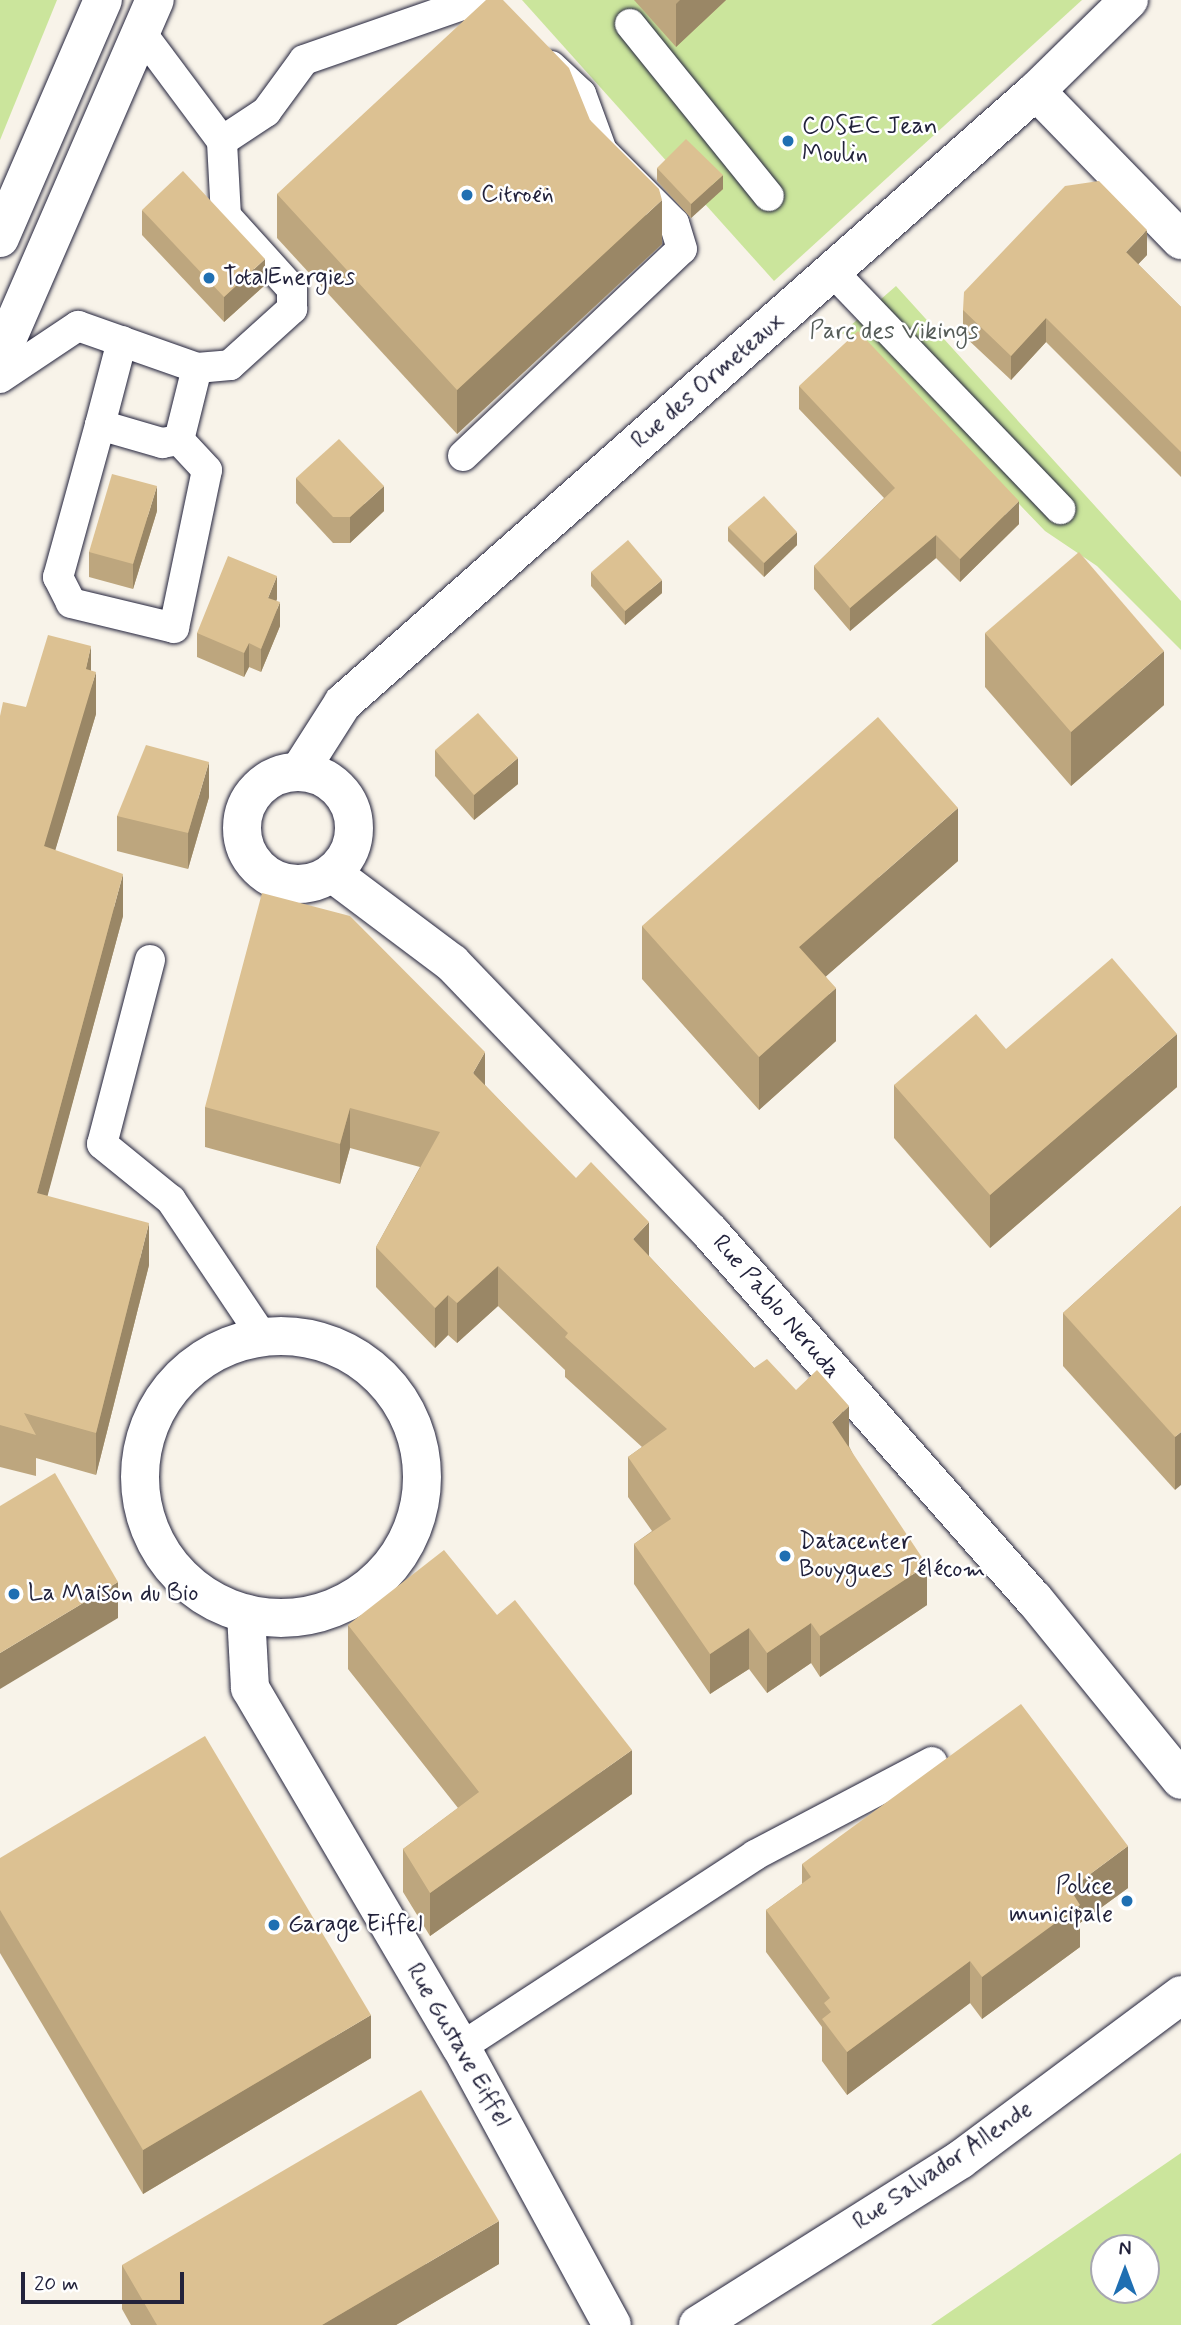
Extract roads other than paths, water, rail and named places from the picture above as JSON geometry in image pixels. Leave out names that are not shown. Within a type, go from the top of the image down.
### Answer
[{"type":"street","points":[[0,239],[103,0]]},
{"type":"street","name":"Rue des Ormeteaux","points":[[299,772],[342,703],[1036,92],[1129,0]]},
{"type":"street","points":[[0,356],[147,15]]},
{"type":"street","points":[[1036,92],[1181,240]]},
{"type":"street","points":[[299,772],[331,783],[351,810],[351,845],[332,873],[305,882],[276,880],[248,855],[243,816],[250,798],[262,784],[299,772]]},
{"type":"street","name":"Rue Pablo Neruda","points":[[332,873],[452,963],[710,1231],[1034,1600],[1181,1780]]},
{"type":"street","points":[[262,1336],[306,1337],[343,1350],[376,1371],[401,1401],[417,1436],[423,1482],[414,1529],[394,1564],[364,1592],[327,1611],[287,1619],[246,1614],[207,1598],[174,1570],[151,1535],[140,1494],[142,1450],[156,1409],[183,1374],[219,1349],[262,1336]]},
{"type":"street","name":"Rue Gustave Eiffel","points":[[246,1614],[250,1689],[461,2047],[612,2325]]},
{"type":"street","name":"Rue Salvador Allende","points":[[698,2325],[960,2160],[1181,1995]]},
{"type":"lane","points":[[222,141],[266,112],[304,60],[476,0]]},
{"type":"lane","points":[[0,378],[78,326],[197,368],[230,365],[292,309],[292,289],[226,216],[222,141],[147,15]]},
{"type":"lane","points":[[629,24],[769,196]]},
{"type":"lane","points":[[463,456],[682,249],[674,223],[602,151],[580,94],[532,47]]},
{"type":"lane","points":[[832,271],[1059,509]]},
{"type":"lane","points":[[122,341],[58,577],[71,603],[174,628],[207,470],[179,440]]},
{"type":"lane","points":[[179,440],[197,368]]},
{"type":"lane","points":[[100,425],[162,443],[179,440]]},
{"type":"lane","points":[[150,960],[102,1144],[172,1200],[262,1336]]},
{"type":"lane","points":[[461,2047],[755,1855],[932,1762]]},
{"type":"place","name":"COSEC Jean Moulin","points":[[788,141]]},
{"type":"place","name":"Citroën","points":[[467,195]]},
{"type":"place","name":"TotalEnergies","points":[[209,278]]},
{"type":"place","name":"Datacenter Bouygues Télécom","points":[[785,1556]]},
{"type":"place","name":"La Maison du Bio","points":[[14,1594]]},
{"type":"place","name":"Police municipale","points":[[1127,1901]]},
{"type":"place","name":"Garage Eiffel","points":[[274,1925]]},
{"type":"park label","name":"Parc des Vikings","points":[[894,332]]}]
